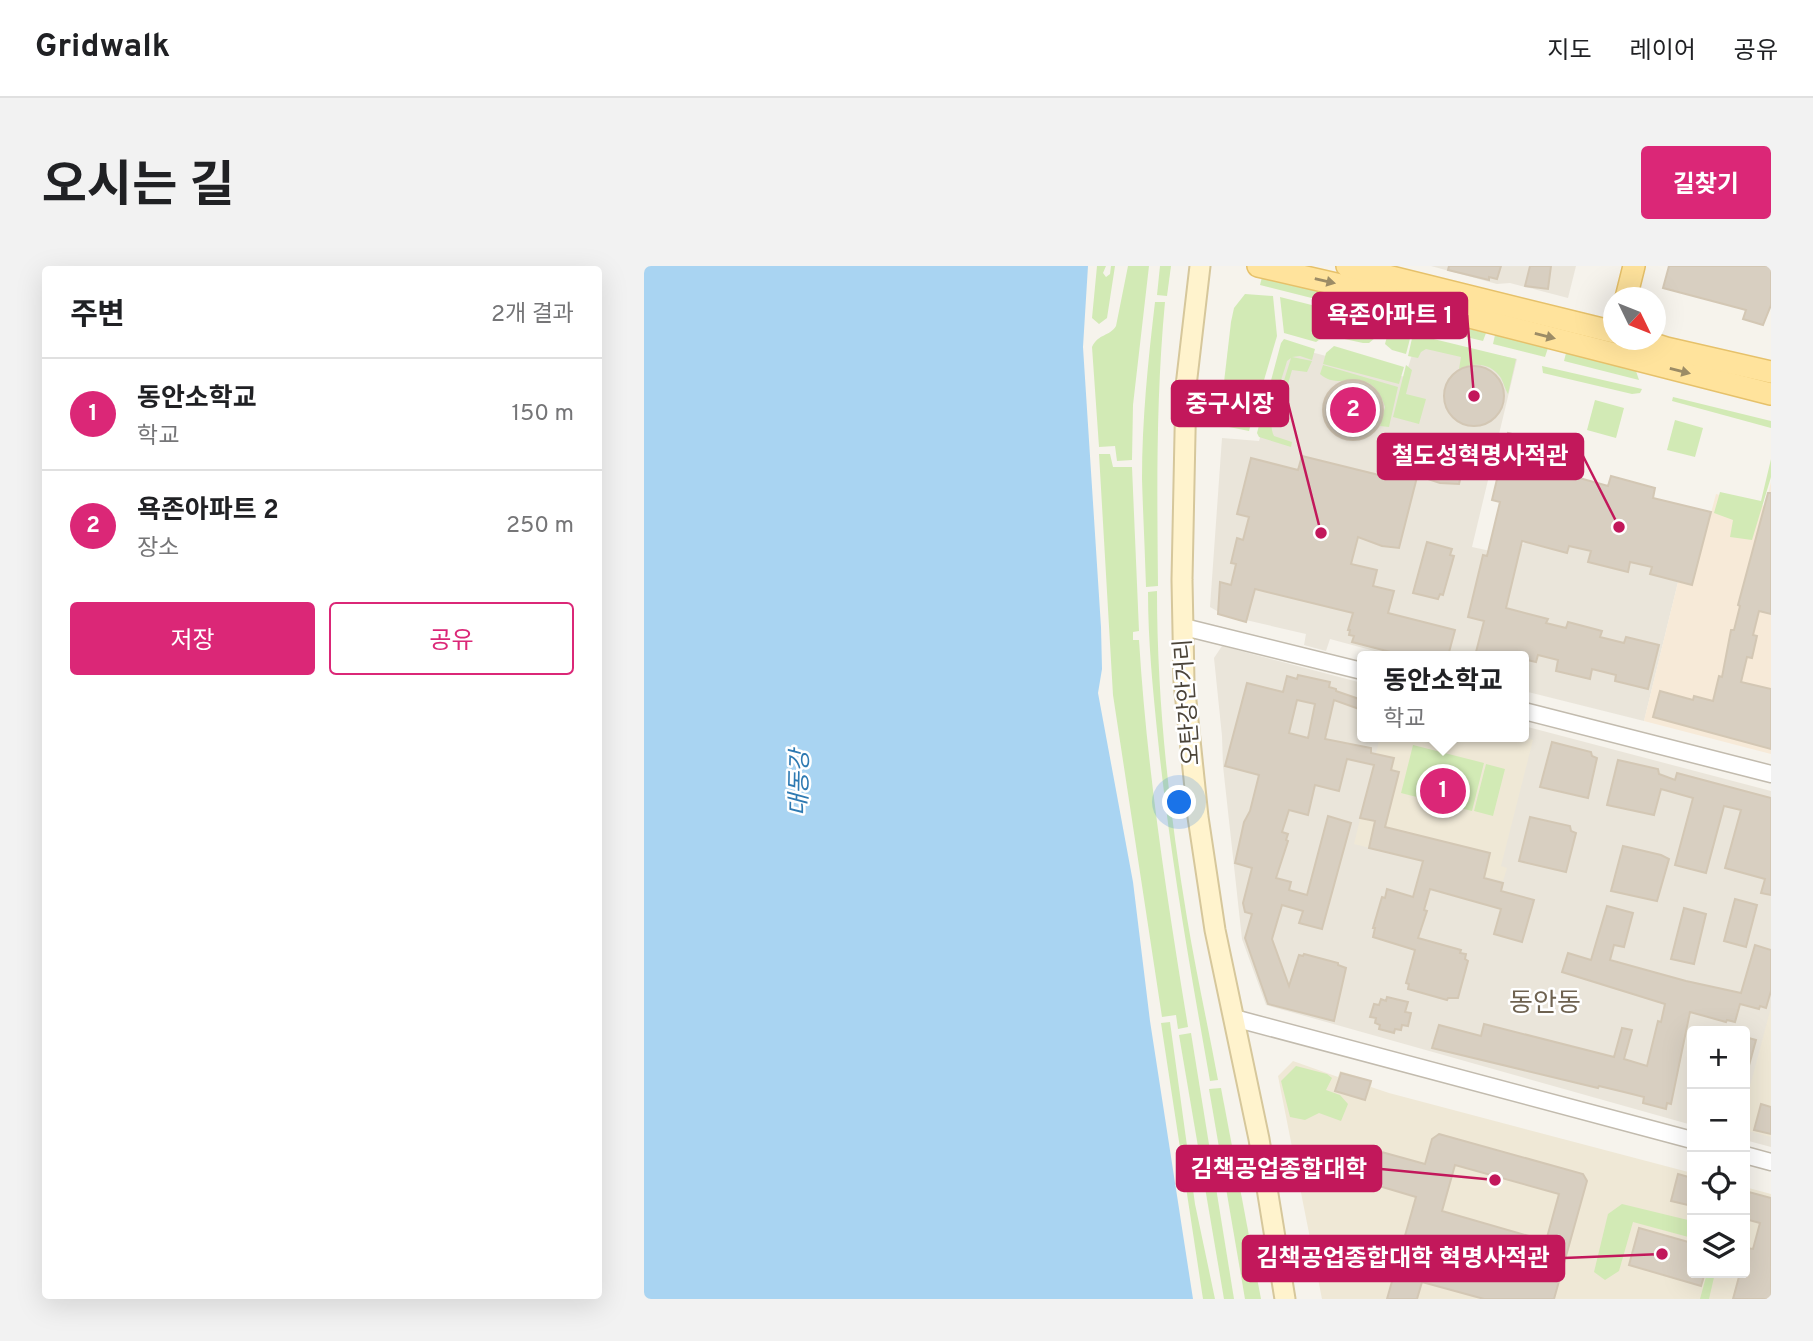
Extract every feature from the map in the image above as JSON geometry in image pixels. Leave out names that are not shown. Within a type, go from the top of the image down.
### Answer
[{"type":"main road","name":"오탄강안거리","points":[[1200,266],[1186,386],[1182,580],[1184,682],[1198,817],[1215,930],[1259,1139],[1285,1299]]},
{"type":"main road","points":[[1258,266],[1388,296],[1603,340]]},
{"type":"main road","points":[[1347,266],[1603,339]]},
{"type":"main road","points":[[1629,287],[1634,266]]},
{"type":"main road","points":[[1666,348],[1771,372]]},
{"type":"main road","points":[[1639,350],[1771,394]]},
{"type":"street","points":[[1184,627],[1357,670]]},
{"type":"street","points":[[1529,712],[1771,774]]},
{"type":"street","points":[[1234,1017],[1687,1139]]},
{"type":"street","points":[[1750,1156],[1771,1162]]},
{"type":"shaded area","points":[[1431,266],[1576,266],[1568,298],[1510,283],[1497,284]]},
{"type":"shaded area","points":[[1417,339],[1517,359],[1472,547],[1518,557],[1521,545],[1526,542],[1567,553],[1569,546],[1591,551],[1588,562],[1627,572],[1630,562],[1652,567],[1651,574],[1678,582],[1644,721],[1529,692],[1529,651],[1374,651],[1330,639],[1326,651],[1304,645],[1306,634],[1224,615],[1210,607],[1222,438],[1259,441],[1286,353],[1296,348],[1405,377]]},
{"type":"shaded area","points":[[1771,482],[1771,754],[1644,721],[1678,582],[1692,585],[1716,494],[1765,506]]},
{"type":"shaded area","points":[[1222,646],[1357,682],[1357,742],[1529,742],[1529,727],[1771,791],[1771,1147],[1750,1141],[1750,1026],[1687,1026],[1687,1124],[1266,1005],[1242,939],[1214,658]]},
{"type":"shaded area","points":[[1533,740],[1501,866],[1507,868],[1503,881],[1354,844],[1379,742]]},
{"type":"shaded area","points":[[1771,1007],[1771,1137],[1750,1131],[1750,1086]]},
{"type":"shaded area","points":[[1293,1061],[1338,1077],[1340,1071],[1372,1081],[1371,1087],[1389,1093],[1687,1172],[1687,1278],[1750,1278],[1750,1188],[1771,1194],[1771,1299],[1322,1299],[1278,1076]]},
{"type":"green space","points":[[1097,266],[1106,266],[1103,273],[1106,277],[1110,274],[1111,266],[1115,266],[1107,318],[1099,324],[1092,318]]},
{"type":"green space","points":[[1128,266],[1149,266],[1133,405],[1132,460],[1117,461],[1115,446],[1099,447],[1092,347],[1116,326]]},
{"type":"green space","points":[[1160,266],[1171,266],[1167,296],[1157,295]]},
{"type":"green space","points":[[1262,277],[1374,304],[1379,315],[1260,285]]},
{"type":"green space","points":[[1245,294],[1273,296],[1277,336],[1249,431],[1219,425],[1231,322],[1234,308]]},
{"type":"green space","points":[[1280,297],[1379,322],[1375,338],[1369,343],[1363,343],[1326,335],[1316,342],[1284,333]]},
{"type":"green space","points":[[1155,302],[1165,302],[1157,479],[1158,586],[1146,587],[1142,457]]},
{"type":"green space","points":[[1397,311],[1486,333],[1483,341],[1387,318],[1391,312]]},
{"type":"green space","points":[[1390,325],[1412,331],[1406,354],[1392,350],[1385,344]]},
{"type":"green space","points":[[1413,334],[1516,359],[1508,394],[1501,378],[1492,369],[1482,365],[1470,365],[1459,369],[1461,357],[1426,349],[1418,358],[1408,356]]},
{"type":"green space","points":[[1495,335],[1548,348],[1545,357],[1493,344]]},
{"type":"green space","points":[[1284,339],[1315,349],[1312,360],[1300,356],[1292,357],[1312,361],[1307,372],[1292,370],[1282,405],[1277,403],[1291,358],[1287,361],[1275,399],[1272,420],[1274,436],[1292,442],[1291,447],[1259,437],[1257,433]]},
{"type":"green space","points":[[1334,346],[1404,367],[1399,384],[1323,364],[1326,353]]},
{"type":"green space","points":[[1566,353],[1633,369],[1639,380],[1564,361]]},
{"type":"green space","points":[[1323,365],[1398,387],[1389,427],[1380,426],[1385,407],[1379,393],[1371,385],[1363,381],[1328,379],[1320,374]]},
{"type":"green space","points":[[1406,365],[1412,370],[1406,394],[1426,399],[1419,424],[1393,417]]},
{"type":"green space","points":[[1542,366],[1642,389],[1640,393],[1632,394],[1543,373]]},
{"type":"green space","points":[[1673,397],[1771,421],[1771,428],[1672,401]]},
{"type":"green space","points":[[1595,400],[1624,408],[1616,438],[1587,430]]},
{"type":"green space","points":[[1675,420],[1703,428],[1695,457],[1667,450]]},
{"type":"green space","points":[[1099,454],[1110,454],[1113,467],[1132,467],[1139,631],[1133,632],[1133,640],[1139,640],[1152,786],[1188,1027],[1178,1029],[1176,1015],[1162,1017],[1113,695]]},
{"type":"green space","points":[[1771,459],[1771,477],[1752,540],[1730,537],[1733,520],[1714,513],[1720,492],[1761,501]]},
{"type":"green space","points":[[1157,591],[1159,673],[1170,796],[1187,918],[1218,1080],[1210,1081],[1174,869],[1158,740],[1148,592]]},
{"type":"green space","points":[[1413,745],[1484,763],[1472,811],[1401,793]]},
{"type":"green space","points":[[1486,764],[1505,769],[1493,816],[1474,811]]},
{"type":"green space","points":[[1170,1022],[1195,1204],[1215,1299],[1203,1299],[1161,1023]]},
{"type":"green space","points":[[1191,1033],[1234,1299],[1224,1299],[1179,1035]]},
{"type":"green space","points":[[1296,1066],[1327,1074],[1332,1078],[1326,1090],[1340,1095],[1348,1104],[1341,1121],[1319,1113],[1305,1120],[1290,1117],[1281,1081]]},
{"type":"green space","points":[[1221,1088],[1261,1299],[1245,1299],[1209,1089]]},
{"type":"green space","points":[[1622,1204],[1687,1220],[1687,1237],[1633,1222],[1619,1271],[1605,1280],[1594,1272],[1608,1214]]},
{"type":"green space","points":[[1706,1278],[1714,1278],[1709,1299],[1700,1299]]},
{"type":"water","name":"대동강","points":[[644,266],[1088,266],[1083,347],[1101,627],[1102,669],[1098,693],[1133,882],[1150,1021],[1193,1299],[644,1299]]},
{"type":"building","points":[[1449,266],[1501,266],[1497,279],[1489,277],[1489,280],[1448,270]]},
{"type":"building","points":[[1530,266],[1551,266],[1548,289],[1525,286]]},
{"type":"building","points":[[1669,266],[1771,266],[1771,305],[1763,325],[1743,319],[1746,310],[1663,287]]},
{"type":"building","points":[[1474,366],[1491,371],[1499,379],[1504,396],[1499,413],[1491,421],[1474,426],[1457,421],[1449,413],[1444,396],[1449,379],[1457,371]]},
{"type":"building","points":[[1353,380],[1370,385],[1378,393],[1383,410],[1378,427],[1370,435],[1353,440],[1336,435],[1328,427],[1323,410],[1328,393],[1336,385]]},
{"type":"building","points":[[1508,433],[1546,442],[1540,467],[1608,486],[1611,476],[1655,488],[1653,498],[1711,512],[1692,585],[1650,574],[1652,567],[1630,562],[1628,572],[1588,562],[1591,551],[1569,546],[1567,553],[1522,541],[1506,608],[1548,619],[1546,623],[1566,628],[1568,622],[1602,631],[1600,637],[1624,643],[1626,637],[1659,645],[1648,689],[1615,681],[1616,675],[1592,669],[1590,679],[1556,671],[1558,660],[1538,655],[1536,662],[1529,660],[1529,651],[1476,651],[1484,621],[1468,617],[1483,555],[1487,556],[1500,502],[1492,500]]},
{"type":"building","points":[[1421,440],[1450,444],[1467,451],[1459,484],[1440,483],[1413,474]]},
{"type":"building","points":[[1302,456],[1383,476],[1385,468],[1401,470],[1417,477],[1399,548],[1382,546],[1358,537],[1351,564],[1377,570],[1373,586],[1394,591],[1388,613],[1455,630],[1449,651],[1387,651],[1352,642],[1354,636],[1349,635],[1348,630],[1353,613],[1255,589],[1246,622],[1218,614],[1220,582],[1231,585],[1236,564],[1231,563],[1237,538],[1243,540],[1249,517],[1237,514],[1251,458],[1298,470]]},
{"type":"building","points":[[1768,493],[1771,493],[1771,614],[1759,611],[1753,635],[1757,636],[1752,658],[1747,657],[1741,682],[1771,689],[1771,749],[1653,717],[1660,691],[1693,700],[1694,696],[1713,701],[1719,676],[1722,677],[1731,630],[1734,630],[1740,606],[1738,605]]},
{"type":"building","points":[[1427,542],[1452,549],[1450,555],[1454,556],[1443,595],[1440,594],[1438,599],[1413,593]]},
{"type":"building","points":[[1298,675],[1330,682],[1329,687],[1357,698],[1357,708],[1334,700],[1325,739],[1371,748],[1371,753],[1394,758],[1391,770],[1399,772],[1385,827],[1490,853],[1484,878],[1503,883],[1501,891],[1534,900],[1522,942],[1494,934],[1501,909],[1430,889],[1424,910],[1427,911],[1418,938],[1461,950],[1460,953],[1466,954],[1465,959],[1468,961],[1458,998],[1447,1000],[1408,989],[1409,984],[1406,983],[1415,950],[1373,937],[1382,897],[1385,898],[1387,889],[1413,897],[1423,861],[1369,848],[1375,821],[1360,818],[1374,765],[1347,759],[1339,791],[1315,785],[1308,815],[1289,810],[1282,832],[1288,834],[1288,841],[1276,878],[1291,882],[1289,890],[1307,895],[1328,816],[1351,823],[1322,929],[1299,923],[1303,911],[1282,905],[1272,939],[1289,986],[1299,955],[1338,963],[1346,968],[1334,1021],[1268,1004],[1245,938],[1252,914],[1245,912],[1243,903],[1252,868],[1235,863],[1244,822],[1250,811],[1259,775],[1225,766],[1247,683],[1283,692],[1287,676],[1297,679]],"holes":[[[1297,700],[1315,704],[1308,738],[1289,733]]]},
{"type":"building","points":[[1552,742],[1591,752],[1592,756],[1597,758],[1588,798],[1540,787]]},
{"type":"building","points":[[1618,760],[1658,769],[1659,774],[1675,780],[1677,773],[1771,798],[1771,895],[1761,893],[1765,879],[1725,868],[1741,810],[1724,806],[1706,873],[1675,865],[1693,798],[1661,789],[1654,815],[1607,805]]},
{"type":"building","points":[[1530,817],[1570,826],[1571,831],[1576,833],[1566,872],[1519,861]]},
{"type":"building","points":[[1623,846],[1669,859],[1657,901],[1611,891]]},
{"type":"building","points":[[1735,899],[1757,905],[1746,947],[1724,941]]},
{"type":"building","points":[[1607,906],[1633,913],[1624,947],[1614,945],[1610,960],[1741,993],[1755,945],[1771,950],[1771,991],[1766,1008],[1740,1004],[1735,1022],[1690,1012],[1671,1104],[1667,1103],[1666,1109],[1643,1103],[1644,1097],[1432,1048],[1439,1025],[1481,1036],[1484,1024],[1614,1057],[1622,1028],[1632,1030],[1624,1059],[1647,1066],[1665,1004],[1562,972],[1568,953],[1591,960]]},
{"type":"building","points":[[1684,908],[1706,914],[1694,964],[1671,959]]},
{"type":"building","points":[[1387,997],[1408,1002],[1405,1012],[1411,1013],[1408,1026],[1402,1025],[1401,1030],[1395,1029],[1394,1033],[1379,1029],[1380,1025],[1375,1023],[1376,1018],[1370,1017],[1374,1004],[1379,1005],[1381,999],[1386,1001]]},
{"type":"building","points":[[1750,1038],[1756,1040],[1750,1062]]},
{"type":"building","points":[[1341,1073],[1371,1081],[1365,1100],[1335,1091]]},
{"type":"building","points":[[1761,1104],[1771,1107],[1771,1134],[1754,1130]]},
{"type":"building","points":[[1439,1134],[1583,1174],[1587,1181],[1554,1299],[1484,1299],[1422,1282],[1417,1299],[1387,1299],[1416,1197],[1369,1183],[1378,1151],[1425,1164],[1432,1139]],"holes":[[[1455,1165],[1559,1194],[1546,1241],[1442,1211]]]},
{"type":"building","points":[[1678,1174],[1687,1177],[1687,1205],[1671,1201]]},
{"type":"building","points":[[1750,1192],[1771,1198],[1771,1299],[1733,1299],[1739,1278],[1750,1278],[1750,1249],[1753,1249],[1760,1223],[1750,1220]]},
{"type":"building","points":[[1639,1228],[1687,1242],[1687,1278],[1703,1278],[1701,1286],[1629,1265]]},
{"type":"place","name":"욕존아파트 1","points":[[1474,396]]},
{"type":"place","name":"욕존아파트 2","points":[[1353,410]]},
{"type":"place","name":"철도성혁명사적관","points":[[1619,527]]},
{"type":"place","name":"중구시장","points":[[1321,533]]},
{"type":"place","name":"동안소학교","points":[[1443,791]]},
{"type":"place","name":"김책공업종합대학","points":[[1495,1180]]},
{"type":"place","name":"김책공업종합대학 혁명사적관","points":[[1662,1254]]},
{"type":"district","name":"동안동","points":[[1545,1004]]}]
